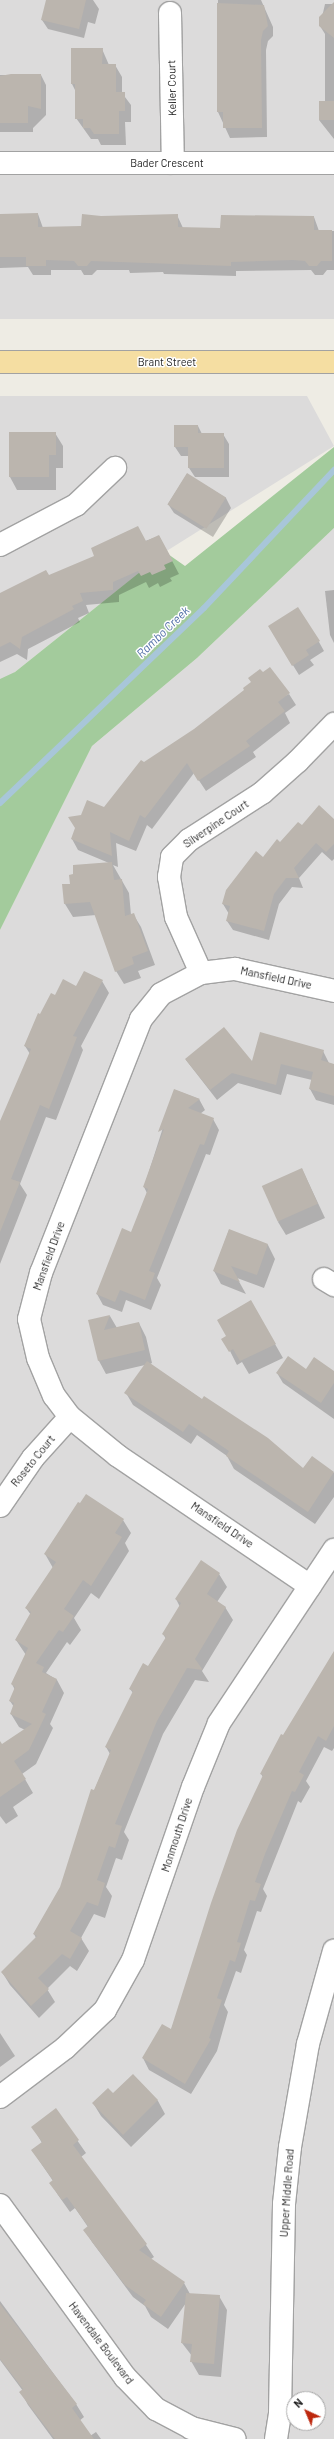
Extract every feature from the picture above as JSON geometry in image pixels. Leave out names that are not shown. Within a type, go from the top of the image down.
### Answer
[{"type":"main road","name":"Brant Street","points":[[0,362],[334,362]]},
{"type":"street","name":"Keller Court","points":[[170,13],[173,163]]},
{"type":"street","name":"Bader Crescent","points":[[0,163],[334,163]]},
{"type":"street","points":[[0,545],[76,505],[115,468]]},
{"type":"street","name":"Silverpine Court","points":[[202,973],[176,917],[169,877],[172,857],[189,840],[262,793],[298,761],[334,724]]},
{"type":"street","name":"Mansfield Drive","points":[[310,1586],[118,1456],[70,1417],[54,1396],[38,1358],[29,1320],[41,1273],[141,1019],[161,994],[202,973],[235,970],[334,992]]},
{"type":"street","name":"Roseto Court","points":[[0,1506],[33,1458],[70,1417]]},
{"type":"street","name":"Monmouth Drive","points":[[0,2097],[65,2048],[105,2010],[133,1960],[193,1787],[219,1724],[334,1550]]},
{"type":"street","name":"Upper Middle Road","points":[[276,2439],[280,2413],[284,2204],[290,2147],[308,2044],[334,1951]]},
{"type":"street","name":"Havendale Boulevard","points":[[0,2205],[125,2377],[156,2409],[191,2428],[235,2439]]},
{"type":"shaded area","points":[[0,0],[334,0],[334,319],[0,319]]},
{"type":"shaded area","points":[[0,396],[307,396],[334,446],[165,552],[0,684]]},
{"type":"shaded area","points":[[334,528],[334,2439],[0,2439],[0,930],[92,746],[197,658]]},
{"type":"green space","points":[[334,447],[334,528],[197,658],[92,746],[0,930],[0,679],[15,672],[165,552],[185,566]]},
{"type":"building","points":[[46,0],[86,0],[79,29],[41,20]]},
{"type":"building","points":[[334,2],[334,38],[319,26],[319,17]]},
{"type":"building","points":[[217,3],[264,5],[268,26],[263,31],[261,40],[262,128],[223,128],[223,112],[217,112]]},
{"type":"building","points":[[71,48],[103,48],[102,64],[116,64],[116,92],[125,92],[125,111],[119,111],[119,134],[94,134],[90,128],[83,128],[83,119],[75,119],[75,84],[71,84]]},
{"type":"building","points":[[11,74],[41,74],[41,109],[28,106],[28,123],[0,123],[0,76]]},
{"type":"building","points":[[319,101],[334,101],[334,120],[319,120]]},
{"type":"building","points":[[38,213],[38,227],[81,226],[82,214],[101,216],[178,214],[178,227],[220,228],[221,215],[314,216],[314,230],[332,230],[332,261],[321,261],[317,266],[309,266],[305,261],[293,260],[231,262],[231,266],[91,261],[87,266],[78,266],[74,261],[46,260],[46,266],[26,266],[26,257],[0,257],[0,214]]},
{"type":"building","points":[[174,425],[198,425],[198,433],[224,433],[224,468],[188,468],[188,447],[174,447]]},
{"type":"building","points":[[9,432],[56,432],[56,455],[49,455],[49,477],[9,477]]},
{"type":"building","points":[[187,473],[226,497],[206,529],[167,504]]},
{"type":"building","points":[[138,526],[146,541],[159,535],[173,561],[164,565],[166,569],[152,575],[150,572],[141,576],[138,571],[113,582],[113,590],[80,593],[83,601],[72,606],[74,609],[22,637],[20,649],[10,642],[0,647],[0,593],[46,570],[49,575],[94,556],[91,548]]},
{"type":"building","points":[[298,607],[320,641],[306,650],[309,655],[292,666],[268,626]]},
{"type":"building","points":[[270,667],[290,693],[278,702],[285,711],[246,741],[250,746],[198,781],[187,763],[145,818],[140,815],[129,841],[110,832],[112,856],[71,839],[75,828],[68,817],[81,815],[87,800],[104,807],[141,760],[144,762],[194,729],[244,690],[243,688],[251,682],[248,678],[260,669],[263,672]]},
{"type":"building","points":[[319,805],[334,819],[334,844],[326,852],[316,843],[294,868],[299,878],[286,878],[274,894],[264,931],[226,921],[230,906],[222,904],[226,890],[256,851],[263,857],[277,839],[280,842],[298,822],[302,825]]},
{"type":"building","points":[[112,862],[114,880],[122,879],[125,916],[134,913],[148,951],[132,957],[134,964],[115,972],[90,902],[64,904],[62,884],[70,884],[69,875],[73,874],[73,865]]},
{"type":"building","points":[[84,971],[103,980],[73,1036],[77,1037],[49,1109],[40,1105],[11,1179],[20,1182],[0,1232],[0,1121],[31,1049],[24,1046],[38,1013],[40,1014],[51,993],[55,995],[63,979],[76,986]]},
{"type":"building","points":[[224,1027],[252,1061],[260,1032],[324,1050],[321,1060],[334,1064],[334,1096],[309,1089],[313,1072],[281,1064],[276,1085],[232,1073],[210,1090],[185,1059]]},
{"type":"building","points":[[174,1089],[200,1099],[188,1108],[214,1118],[204,1145],[200,1144],[149,1271],[155,1273],[145,1300],[120,1290],[115,1302],[96,1294],[122,1228],[131,1232],[148,1189],[143,1187],[164,1129],[158,1132]]},
{"type":"building","points":[[302,1168],[318,1204],[278,1222],[262,1186]]},
{"type":"building","points":[[229,1229],[268,1244],[257,1275],[231,1266],[240,1282],[213,1271]]},
{"type":"building","points":[[251,1300],[276,1344],[240,1361],[233,1349],[229,1352],[221,1339],[226,1336],[217,1320]]},
{"type":"building","points":[[110,1315],[104,1330],[139,1322],[145,1350],[98,1361],[88,1320]]},
{"type":"building","points":[[288,1356],[306,1369],[314,1357],[334,1371],[334,1383],[321,1403],[276,1373]]},
{"type":"building","points":[[147,1361],[202,1399],[204,1396],[268,1438],[303,1468],[312,1456],[334,1472],[308,1512],[226,1456],[229,1451],[189,1424],[183,1432],[124,1393]]},
{"type":"building","points":[[86,1494],[124,1519],[115,1533],[122,1537],[91,1586],[83,1580],[64,1609],[74,1616],[63,1632],[59,1630],[36,1663],[44,1667],[42,1672],[57,1679],[42,1712],[46,1714],[29,1750],[14,1761],[26,1779],[0,1797],[0,1741],[2,1744],[32,1724],[10,1714],[14,1703],[9,1701],[15,1687],[11,1684],[28,1648],[15,1640],[31,1612],[25,1608],[56,1562],[44,1554],[78,1502],[80,1503]]},
{"type":"building","points":[[201,1560],[220,1573],[207,1594],[226,1607],[195,1659],[203,1670],[187,1668],[157,1721],[115,1824],[122,1826],[115,1848],[109,1846],[97,1880],[105,1883],[98,1906],[87,1902],[70,1931],[82,1938],[70,1959],[62,1954],[38,1978],[49,1989],[31,2006],[1,1972],[37,1936],[33,1934],[60,1887],[91,1789],[94,1790],[111,1750],[105,1747],[133,1691],[129,1689],[143,1663],[148,1666],[166,1637],[162,1634],[181,1603],[175,1599]]},
{"type":"building","points":[[334,1651],[334,1726],[326,1741],[318,1736],[299,1772],[304,1775],[295,1792],[292,1791],[265,1854],[255,1882],[261,1884],[255,1901],[250,1900],[237,1942],[241,1943],[235,1962],[230,1960],[217,1998],[222,2000],[209,2038],[211,2039],[185,2084],[142,2058],[162,2024],[171,2029],[211,1903],[237,1830],[263,1775],[260,1774],[281,1734],[283,1735]]},
{"type":"building","points":[[133,2074],[158,2100],[123,2135],[92,2103],[108,2088],[113,2093]]},
{"type":"building","points":[[56,2108],[79,2140],[73,2145],[147,2244],[139,2250],[185,2282],[161,2317],[143,2304],[146,2300],[125,2285],[83,2230],[88,2226],[67,2197],[62,2200],[49,2183],[53,2180],[31,2150],[42,2142],[31,2127]]},
{"type":"building","points":[[186,2293],[220,2295],[214,2364],[190,2362],[192,2344],[181,2343]]},
{"type":"building","points":[[0,2304],[77,2404],[72,2408],[94,2439],[55,2439],[19,2392],[23,2389],[0,2359]]},
{"type":"waterway","name":"Rambo Creek","points":[[0,803],[204,608],[334,470]]}]
